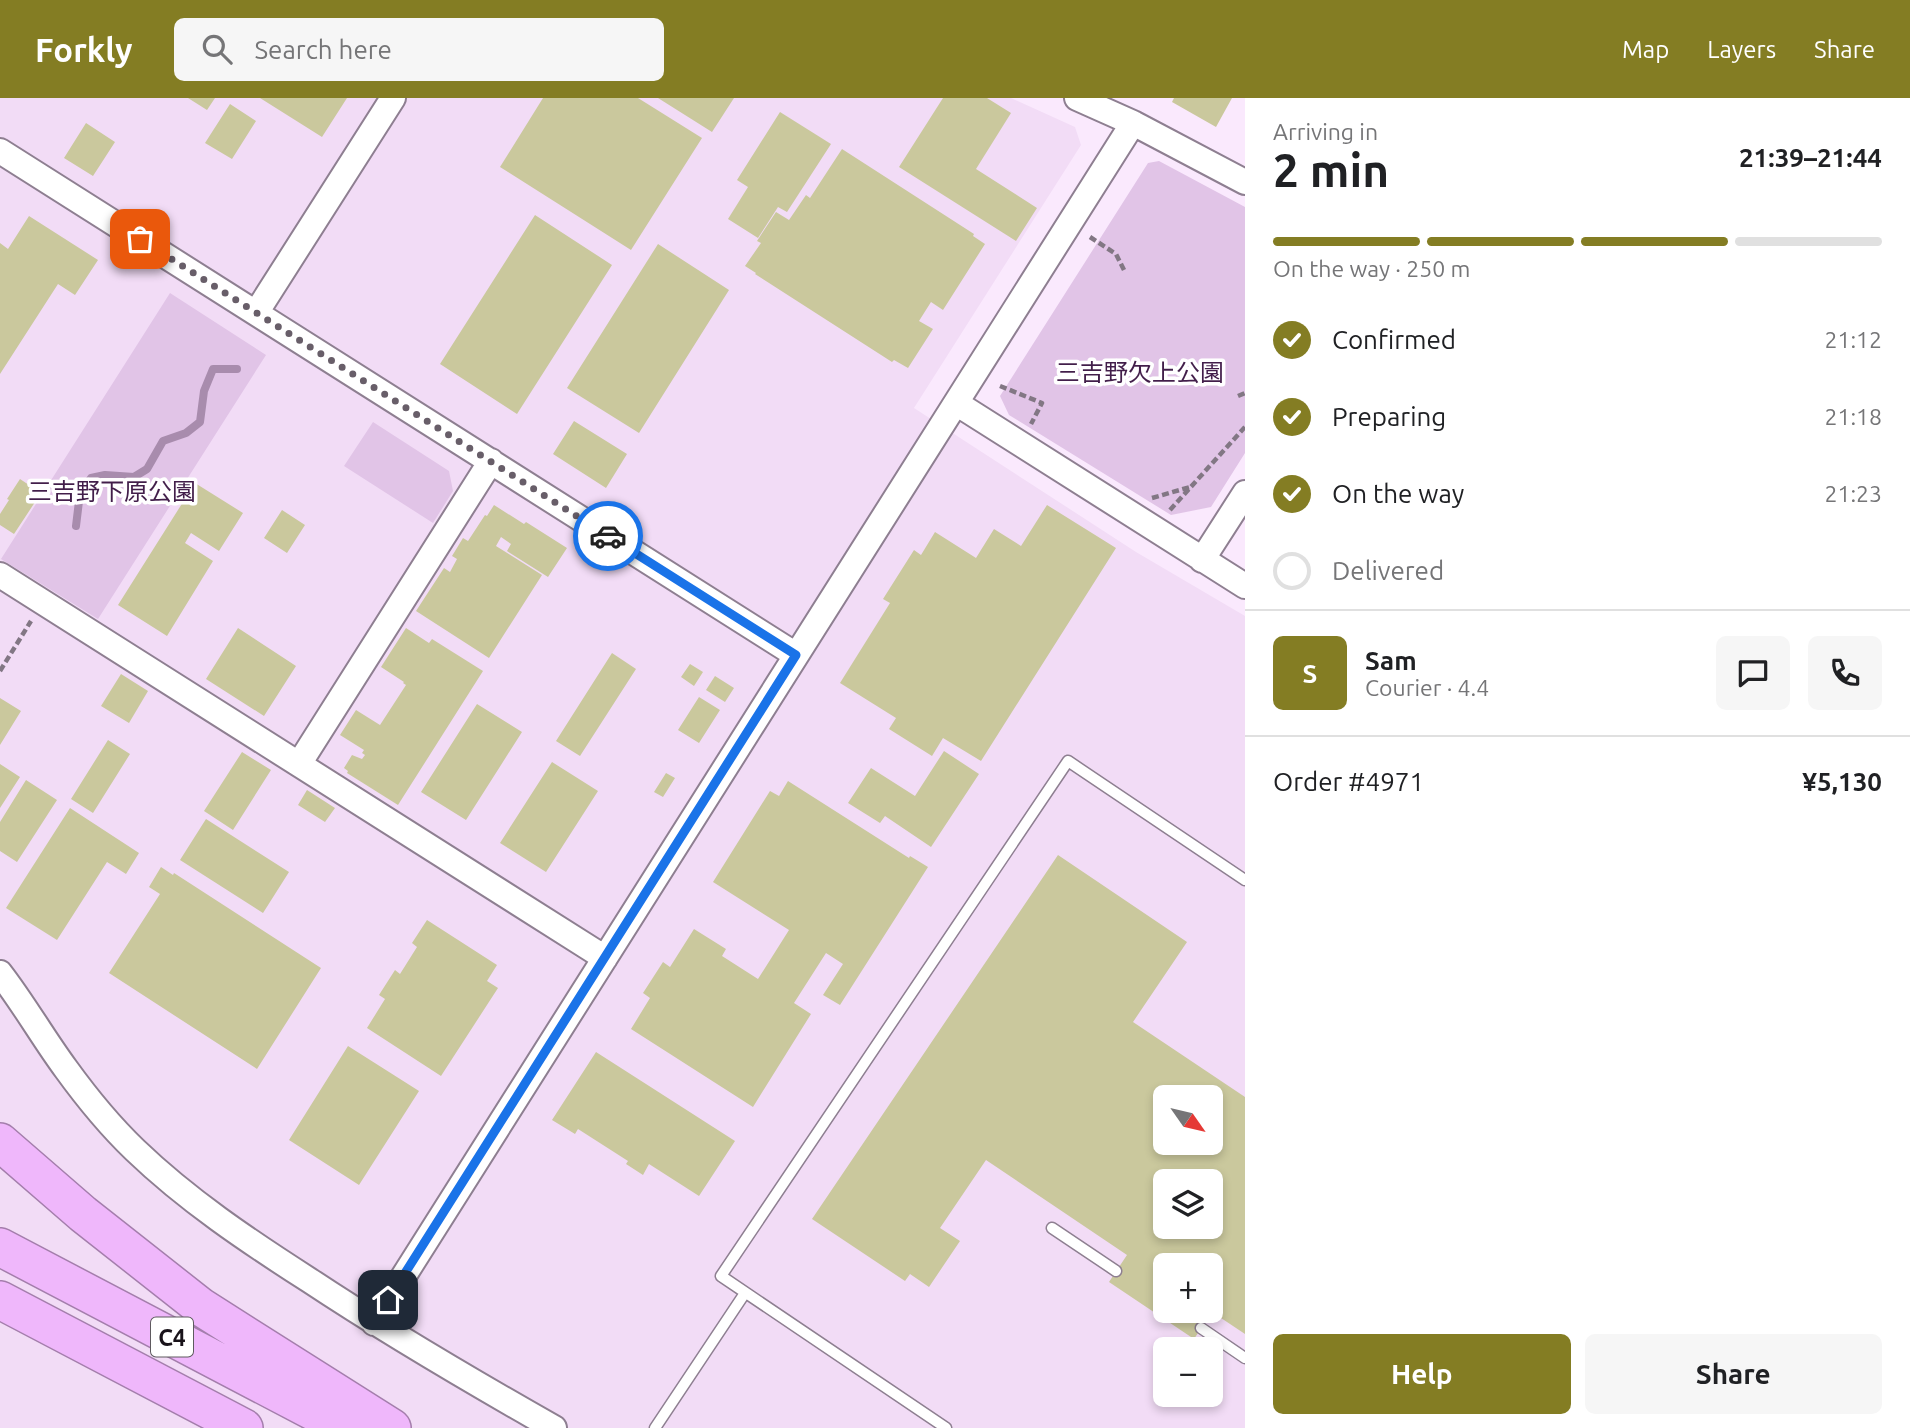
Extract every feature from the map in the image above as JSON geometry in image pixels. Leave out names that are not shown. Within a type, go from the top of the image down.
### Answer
[{"type":"highway","points":[[0,1142],[83,1214],[201,1307],[392,1428]]},
{"type":"highway","name":"C4","points":[[0,1247],[345,1428]]},
{"type":"highway","name":"C4","points":[[0,1300],[244,1428]]},
{"type":"street","points":[[256,313],[393,98]]},
{"type":"street","points":[[1077,98],[1133,123],[1245,182]]},
{"type":"street","points":[[374,1323],[1133,123]]},
{"type":"street","points":[[0,151],[796,655]]},
{"type":"street","points":[[956,403],[1245,586]]},
{"type":"street","points":[[299,764],[491,461]]},
{"type":"street","points":[[1202,560],[1245,492]]},
{"type":"street","points":[[0,575],[605,958]]},
{"type":"street","points":[[0,973],[94,1106],[135,1150],[185,1193],[258,1247],[374,1323],[554,1428]]},
{"type":"lane","points":[[946,1428],[721,1276],[1068,761],[1245,880]]},
{"type":"lane","points":[[1052,1228],[1116,1271]]},
{"type":"lane","points":[[654,1428],[746,1293]]},
{"type":"lane","points":[[1201,1328],[1245,1358]]},
{"type":"path","points":[[1070,223],[1116,254],[1124,270]]},
{"type":"path","points":[[999,386],[1042,403],[1028,430]]},
{"type":"path","points":[[1238,396],[1245,393]]},
{"type":"path","points":[[1165,516],[1245,427]]},
{"type":"path","points":[[1146,500],[1191,487]]},
{"type":"path","points":[[0,671],[43,602]]},
{"type":"shaded area","points":[[0,98],[1011,98],[1075,127],[1081,145],[914,408],[1136,552],[1245,616],[1245,1428],[0,1428]]},
{"type":"green space","name":"三吉野欠上公園","points":[[1159,161],[1245,207],[1245,453],[1211,507],[1171,515],[1009,415],[1000,396],[1148,163]]},
{"type":"green space","name":"三吉野下原公園","points":[[170,293],[266,355],[98,619],[1,559]]},
{"type":"green space","points":[[373,422],[449,471],[453,491],[433,523],[344,466]]},
{"type":"building","points":[[188,98],[215,98],[207,110]]},
{"type":"building","points":[[260,98],[347,98],[322,137]]},
{"type":"building","points":[[543,98],[638,98],[702,138],[631,250],[500,167]]},
{"type":"building","points":[[658,98],[734,98],[712,132]]},
{"type":"building","points":[[943,98],[987,98],[1011,113],[976,169],[1037,208],[1016,241],[899,167]]},
{"type":"building","points":[[1174,98],[1232,98],[1216,127],[1172,102]]},
{"type":"building","points":[[230,104],[256,121],[232,159],[205,143]]},
{"type":"building","points":[[780,112],[831,144],[787,212],[778,207],[758,238],[728,219],[748,187],[737,180]]},
{"type":"building","points":[[86,123],[115,142],[93,176],[64,158]]},
{"type":"building","points":[[842,149],[974,234],[973,236],[985,244],[943,310],[931,302],[919,321],[933,329],[908,368],[894,360],[892,362],[745,266],[761,243],[757,241],[776,212],[789,220],[806,195],[810,198]]},
{"type":"building","points":[[535,215],[612,265],[517,414],[440,364]]},
{"type":"building","points":[[29,216],[98,260],[75,295],[58,284],[0,374],[0,243],[8,249]]},
{"type":"building","points":[[658,244],[729,290],[639,433],[567,388]]},
{"type":"building","points":[[574,421],[627,454],[606,488],[553,454]]},
{"type":"building","points":[[20,479],[41,493],[14,534],[0,525],[0,514]]},
{"type":"building","points":[[195,483],[243,513],[219,551],[191,533],[185,543],[213,561],[167,636],[118,605]]},
{"type":"building","points":[[494,505],[567,548],[548,577],[507,551],[511,544],[501,537],[496,546],[542,575],[489,658],[416,611],[444,568],[450,572],[457,559],[452,556],[463,538],[468,541]]},
{"type":"building","points":[[1047,505],[1116,548],[981,761],[943,738],[932,756],[889,729],[896,718],[840,683],[890,603],[883,599],[914,550],[921,555],[935,532],[976,558],[994,529],[1021,546]]},
{"type":"building","points":[[282,510],[305,525],[287,553],[264,538]]},
{"type":"building","points":[[238,628],[296,666],[264,716],[206,679]]},
{"type":"building","points":[[406,628],[429,643],[432,639],[483,671],[398,805],[347,773],[344,768],[352,755],[362,759],[365,755],[362,753],[364,750],[340,735],[356,710],[380,725],[406,685],[381,667]]},
{"type":"building","points":[[612,653],[636,669],[580,756],[556,741]]},
{"type":"building","points":[[690,664],[703,672],[694,686],[681,677]]},
{"type":"building","points":[[121,674],[148,691],[129,723],[101,706]]},
{"type":"building","points":[[715,676],[734,688],[725,702],[706,690]]},
{"type":"building","points":[[699,697],[720,710],[699,743],[678,730]]},
{"type":"building","points":[[0,698],[21,711],[0,745]]},
{"type":"building","points":[[477,704],[522,732],[466,820],[421,792]]},
{"type":"building","points":[[108,740],[130,754],[93,813],[71,799]]},
{"type":"building","points":[[944,751],[979,774],[931,847],[885,816],[880,823],[848,803],[871,768],[915,796]]},
{"type":"building","points":[[242,752],[271,770],[233,830],[204,811]]},
{"type":"building","points":[[552,762],[598,791],[546,872],[500,843]]},
{"type":"building","points":[[0,764],[20,777],[0,808]]},
{"type":"building","points":[[666,773],[675,778],[663,797],[654,792]]},
{"type":"building","points":[[26,780],[57,800],[17,862],[0,851],[0,822]]},
{"type":"building","points":[[788,781],[909,858],[910,856],[928,867],[840,1005],[823,995],[843,964],[826,953],[794,1003],[811,1014],[753,1107],[631,1029],[650,998],[643,993],[663,962],[670,967],[694,929],[726,949],[722,956],[758,979],[789,930],[713,882],[770,791],[779,796]]},
{"type":"building","points":[[307,790],[335,808],[325,822],[298,805]]},
{"type":"building","points":[[70,808],[139,853],[126,874],[107,862],[57,940],[6,908]]},
{"type":"building","points":[[206,819],[289,872],[263,913],[180,860]]},
{"type":"building","points":[[1058,855],[1187,942],[1133,1022],[1245,1097],[1245,1334],[1223,1319],[1223,1253],[1153,1253],[1153,1312],[1109,1282],[1127,1255],[986,1160],[940,1228],[960,1241],[929,1287],[910,1274],[905,1281],[812,1219]]},
{"type":"building","points":[[161,867],[321,968],[257,1069],[109,973],[160,894],[149,887]]},
{"type":"building","points":[[427,920],[497,965],[487,981],[498,988],[441,1076],[367,1028],[385,999],[379,995],[395,970],[400,974],[417,947],[412,943]]},
{"type":"building","points":[[348,1046],[419,1091],[359,1185],[289,1140]]},
{"type":"building","points":[[596,1052],[735,1141],[699,1196],[649,1164],[643,1175],[626,1164],[628,1161],[578,1129],[575,1134],[552,1120]]},
{"type":"building","points":[[1170,1323],[1205,1323],[1195,1337]]},
{"type":"waterway","points":[[76,526],[80,493],[91,478],[105,475],[134,477],[147,469],[163,441],[186,433],[200,422],[204,391],[213,369],[237,369]]},
{"type":"way so far","points":[[140,239],[608,536]]},
{"type":"route","points":[[388,1300],[796,655],[608,536]]}]
